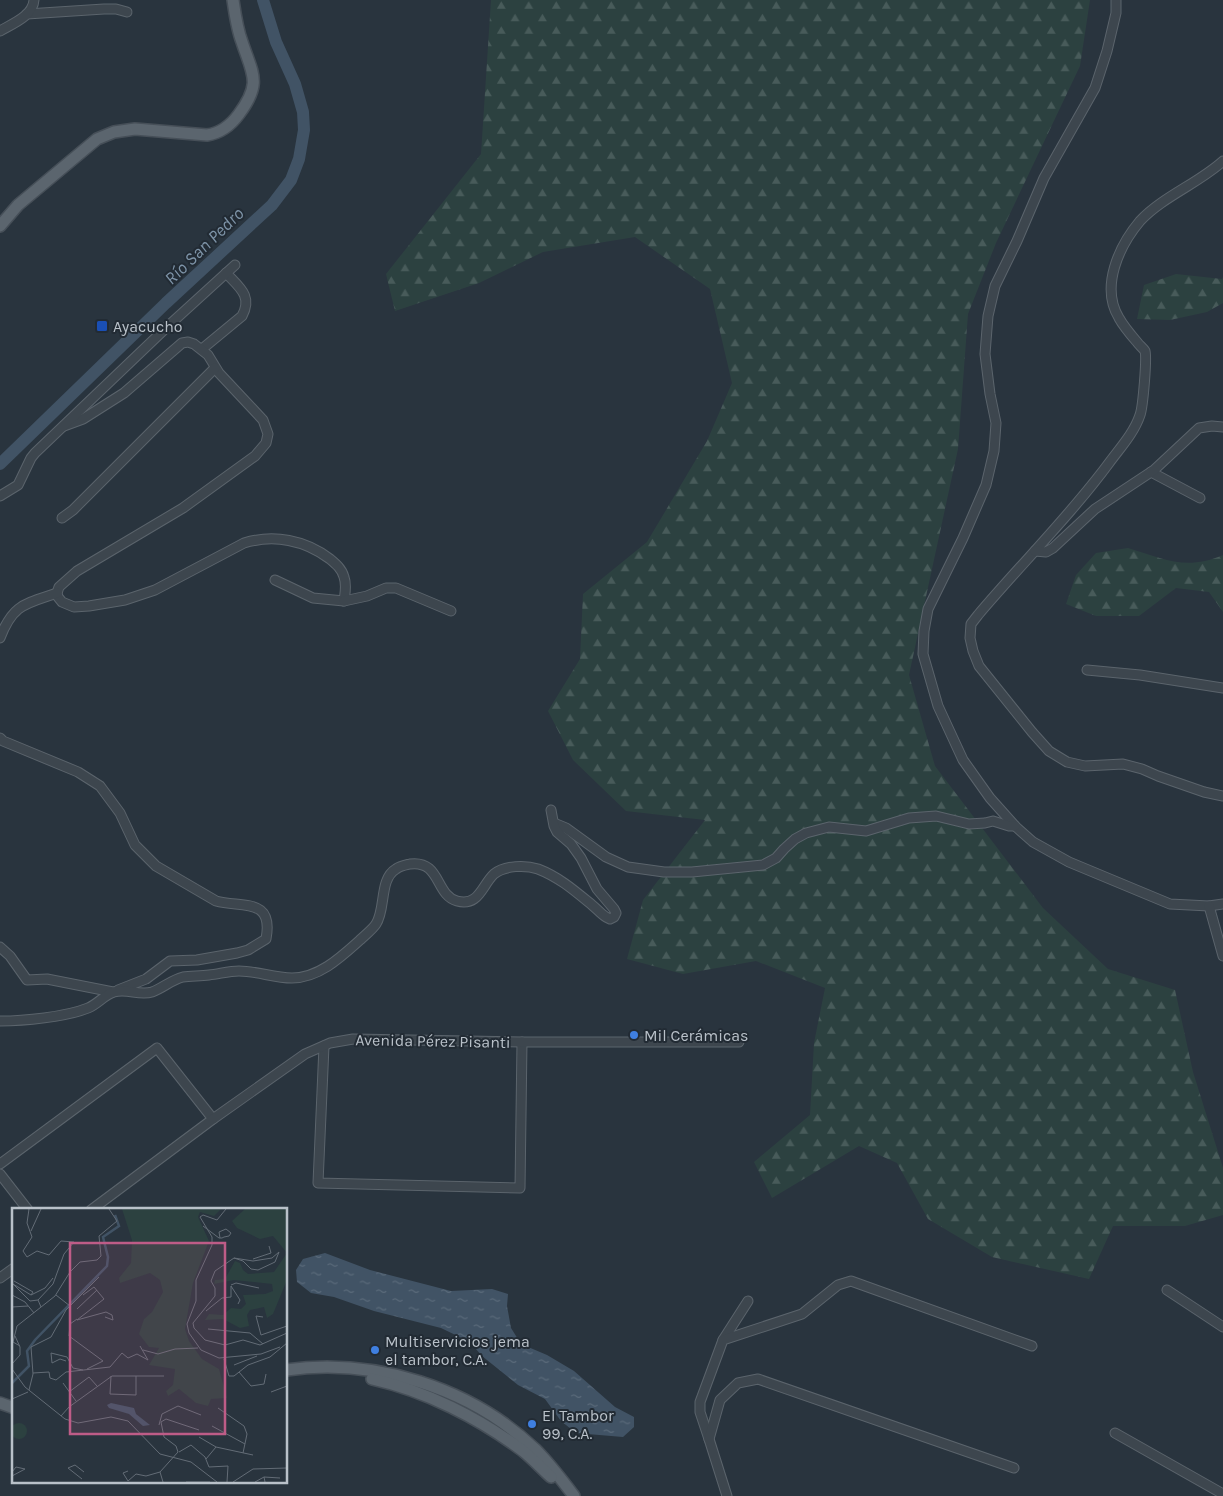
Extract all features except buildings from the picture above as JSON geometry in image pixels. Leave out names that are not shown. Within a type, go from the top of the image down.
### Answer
[{"type":"main road","points":[[0,226],[18,205],[97,139],[114,132],[135,129],[207,135],[225,129],[248,102],[253,89],[254,78],[241,41],[233,0]]},
{"type":"main road","points":[[288,1376],[302,1371],[329,1366],[376,1372],[429,1385],[459,1397],[494,1418],[536,1450],[574,1496]]},
{"type":"main road","points":[[288,1370],[358,1376],[385,1382],[453,1407],[524,1452],[553,1480],[566,1496]]},
{"type":"main road","points":[[0,1395],[12,1399]]},
{"type":"main road","points":[[0,1403],[12,1407]]},
{"type":"street","points":[[0,31],[27,14],[34,6],[34,0]]},
{"type":"street","points":[[1116,0],[1116,13],[1107,51],[1095,88],[1044,178],[995,286],[988,316],[985,354],[996,423],[994,451],[986,485],[963,538],[928,609],[924,631],[923,654],[938,706],[963,760],[990,798],[1015,826],[1033,842],[1069,862],[1170,904],[1209,906],[1223,904]]},
{"type":"street","points":[[27,14],[104,10],[127,12]]},
{"type":"street","points":[[1223,160],[1211,172],[1154,209],[1140,221],[1122,248],[1116,260],[1112,277],[1111,297],[1118,317],[1145,351],[1146,363],[1140,414],[1130,435],[1066,517],[999,590],[971,624],[970,638],[979,666],[1049,751],[1067,762],[1085,766],[1123,764],[1204,792],[1223,796]]},
{"type":"street","points":[[2,492],[18,485],[30,458],[234,265]]},
{"type":"street","points":[[202,349],[242,316],[244,311],[246,302],[244,292],[226,273]]},
{"type":"street","points":[[64,426],[83,419],[129,390],[182,343],[194,344],[208,355],[215,368],[264,420],[268,434],[262,450],[183,508],[77,571],[59,587],[57,593],[62,602],[74,607],[125,600],[154,590],[244,544],[260,540],[282,539],[304,544],[315,549],[336,564],[344,576],[346,585],[344,600]]},
{"type":"street","points":[[62,518],[215,368]]},
{"type":"street","points":[[1036,551],[1046,552],[1053,548],[1096,509],[1151,472],[1200,428],[1223,427]]},
{"type":"street","points":[[1151,472],[1200,498]]},
{"type":"street","points":[[275,580],[313,598],[344,600],[367,596],[386,588],[396,588],[451,611]]},
{"type":"street","points":[[0,638],[9,618],[14,612],[27,603],[57,593]]},
{"type":"street","points":[[1087,670],[1140,675],[1223,688]]},
{"type":"street","points":[[0,738],[2,741],[78,772],[100,786],[120,813],[135,845],[156,866],[216,901],[226,904],[253,906],[262,911],[267,931],[266,938],[260,943],[238,953],[197,960],[170,960],[146,979],[106,995],[94,1005],[82,1010],[23,1021],[0,1021]]},
{"type":"street","points":[[0,947],[10,956],[27,980],[47,978],[114,992],[125,990],[148,993],[156,991],[176,978],[238,971],[293,978],[318,972],[343,956],[375,927],[381,913],[386,885],[390,875],[394,870],[407,864],[422,864],[427,867],[447,895],[459,902],[474,900],[494,874],[513,868],[531,867],[551,875],[567,885],[606,917],[610,919],[614,917],[616,913],[614,909],[597,889],[581,858],[571,844],[557,832],[551,810]]},
{"type":"street","points":[[554,823],[566,828],[606,857],[628,867],[664,872],[692,872],[763,865],[776,858],[784,849],[806,833],[829,827],[866,831],[910,818],[936,816],[969,824],[993,821],[1015,826]]},
{"type":"street","points":[[1209,906],[1223,956]]},
{"type":"street","name":"Avenida Pérez Pisanti","points":[[94,1208],[213,1119],[305,1054],[324,1046],[353,1039],[522,1042],[739,1042]]},
{"type":"street","points":[[324,1046],[318,1184],[520,1188],[522,1042]]},
{"type":"street","points":[[0,1164],[156,1048],[213,1119]]},
{"type":"street","points":[[0,1174],[26,1208]]},
{"type":"street","points":[[0,1278],[12,1269]]},
{"type":"street","points":[[723,1340],[802,1314],[838,1285],[851,1281],[1032,1346]]},
{"type":"street","points":[[1166,1290],[1223,1327]]},
{"type":"street","points":[[727,1496],[700,1412],[700,1402],[723,1340],[748,1301]]},
{"type":"street","points":[[709,1438],[720,1400],[738,1383],[758,1379],[1014,1468]]},
{"type":"street","points":[[1115,1433],[1223,1494]]},
{"type":"green space","points":[[491,0],[1090,0],[1080,66],[996,243],[968,314],[958,449],[909,675],[935,766],[1043,908],[1108,969],[1175,990],[1193,1072],[1223,1168],[1223,1215],[1185,1226],[1113,1226],[1089,1279],[992,1257],[928,1219],[897,1163],[859,1146],[772,1198],[754,1162],[810,1115],[814,1043],[825,988],[756,961],[683,974],[627,959],[643,900],[705,820],[626,811],[573,760],[548,711],[580,659],[583,594],[647,542],[707,441],[732,383],[710,289],[635,237],[543,252],[479,283],[395,311],[386,274],[481,154]]},
{"type":"green space","points":[[1176,274],[1222,279],[1223,277],[1223,303],[1207,312],[1170,320],[1137,319],[1144,285]]},
{"type":"green space","points":[[1128,548],[1175,562],[1186,563],[1210,560],[1223,555],[1223,612],[1209,592],[1176,588],[1139,616],[1096,616],[1066,604],[1076,575],[1096,553]]},
{"type":"water","points":[[325,1253],[370,1270],[451,1291],[492,1289],[508,1294],[507,1306],[511,1328],[521,1344],[547,1355],[574,1371],[615,1407],[634,1417],[634,1427],[623,1437],[576,1433],[561,1421],[545,1399],[518,1385],[482,1356],[470,1342],[441,1328],[374,1311],[334,1297],[311,1293],[297,1282],[296,1270],[303,1259]]},
{"type":"waterway","name":"Río San Pedro","points":[[0,464],[166,303],[272,205],[291,180],[299,159],[304,130],[303,112],[295,84],[276,42],[263,0]]},
{"type":"place","name":"Ayacucho","points":[[102,326]]},
{"type":"place","name":"Mil Cerámicas","points":[[634,1035]]},
{"type":"place","name":"Multiservicios jema el tambor, C.A.","points":[[375,1350]]},
{"type":"place","name":"El Tambor 99, C.A.","points":[[532,1424]]}]
